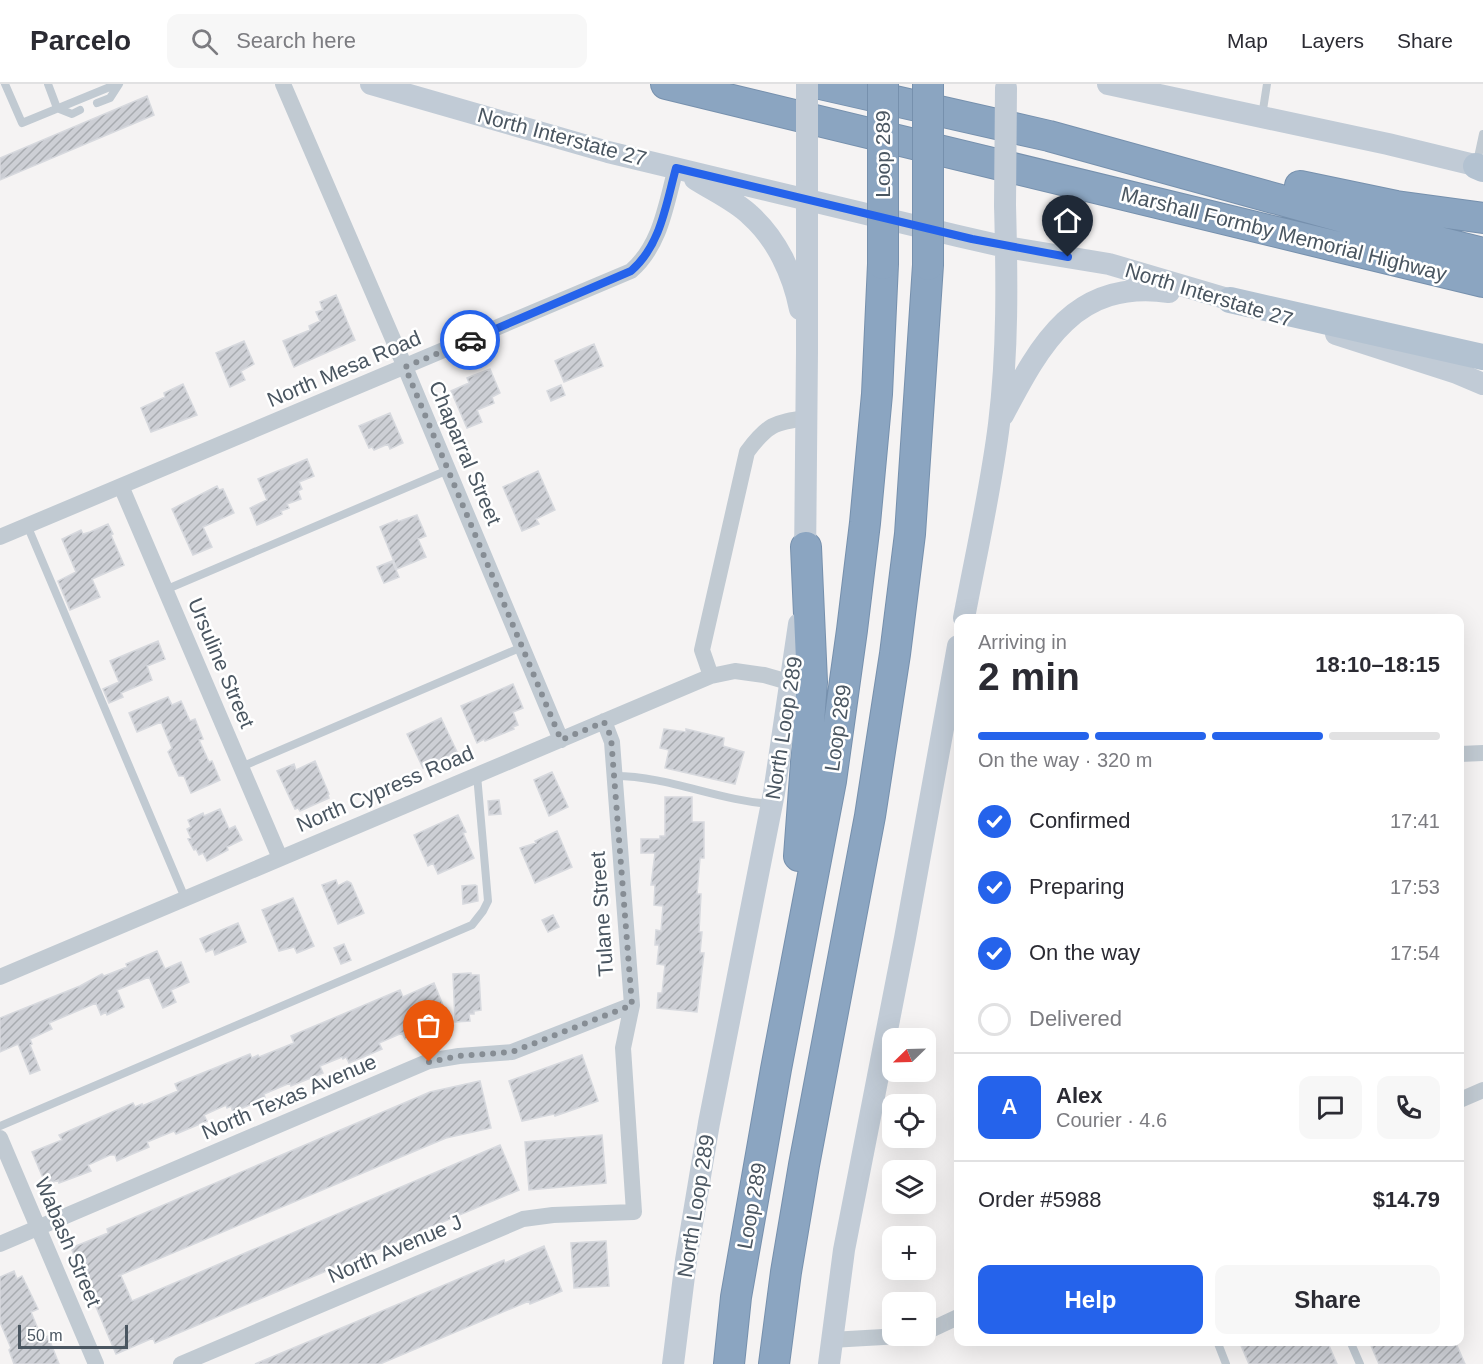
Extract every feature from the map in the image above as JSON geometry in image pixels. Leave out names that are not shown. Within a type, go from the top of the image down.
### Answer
[{"type":"highway","name":"Marshall Formby Memorial Highway","points":[[666,84],[1483,282]]},
{"type":"highway","name":"Marshall Formby Memorial Highway","points":[[820,84],[1049,136],[1375,226],[1483,253]]},
{"type":"highway","name":"Loop 289","points":[[729,1364],[736,1297],[776,1069],[831,781],[866,523],[877,394],[883,264],[883,84]]},
{"type":"highway","points":[[774,1364],[797,1208],[870,816],[895,654],[911,523],[928,265],[928,84]]},
{"type":"highway","points":[[1049,136],[1396,206],[1483,218]]},
{"type":"highway","points":[[1396,260],[1448,287],[1483,298]]},
{"type":"highway","points":[[776,1069],[783,960],[797,886],[809,735],[812,682],[806,547]]},
{"type":"main road","name":"North Interstate 27","points":[[371,84],[608,152],[807,201],[1006,247],[1109,264],[1230,300],[1457,373],[1483,384]]},
{"type":"main road","name":"North Loop 289","points":[[674,1364],[686,1260],[709,1123],[772,804],[792,683],[806,547],[807,84]]},
{"type":"main road","points":[[965,614],[999,424],[1007,326],[1006,86]]},
{"type":"main road","points":[[1120,86],[1380,142],[1481,167]]},
{"type":"main road","points":[[676,168],[750,214],[773,242],[787,265],[797,294],[807,352]]},
{"type":"main road","points":[[999,424],[1030,363],[1066,319],[1108,295],[1144,288],[1230,300],[1483,357]]},
{"type":"main road","points":[[829,1364],[843,1250],[905,938],[952,719],[954,695]]},
{"type":"street","name":"Chaparral Street","points":[[283,84],[405,367],[561,740]]},
{"type":"street","name":"North Mesa Road","points":[[0,537],[631,271],[640,263],[654,242],[676,168]]},
{"type":"street","points":[[711,676],[702,650],[747,452],[763,431],[783,421],[807,418]]},
{"type":"street","name":"Ursuline Street","points":[[122,486],[280,858]]},
{"type":"street","name":"North Cypress Road","points":[[0,977],[711,676],[735,670],[792,683]]},
{"type":"street","name":"Tulane Street","points":[[604,722],[612,742],[632,1005],[622,1048],[634,1212]]},
{"type":"street","points":[[1464,754],[1483,753]]},
{"type":"street","name":"North Texas Avenue","points":[[0,1244],[429,1062],[459,1056],[512,1052],[632,1005]]},
{"type":"street","points":[[1464,1098],[1483,1090]]},
{"type":"street","name":"Wabash Street","points":[[0,1138],[96,1364]]},
{"type":"street","name":"North Avenue J","points":[[181,1364],[523,1219],[553,1215],[634,1212]]},
{"type":"street","points":[[936,1327],[954,1319]]},
{"type":"street","points":[[831,1340],[882,1337]]},
{"type":"lane","points":[[5,84],[22,123],[118,84]]},
{"type":"lane","points":[[48,84],[57,108],[72,114],[80,110]]},
{"type":"lane","points":[[97,103],[110,98],[118,84]]},
{"type":"lane","points":[[1262,117],[1267,84]]},
{"type":"lane","points":[[1481,167],[1483,134]]},
{"type":"lane","points":[[165,590],[448,470]]},
{"type":"lane","points":[[27,525],[185,898]]},
{"type":"lane","points":[[241,767],[522,647]]},
{"type":"lane","points":[[0,1126],[471,926],[483,912],[488,901],[477,775]]},
{"type":"lane","points":[[615,776],[696,789],[746,802],[772,804]]},
{"type":"lane","points":[[1219,1346],[1226,1364]]},
{"type":"lane","points":[[1352,1346],[1360,1364]]},
{"type":"building","points":[[147,96],[154,115],[0,180],[0,158]]},
{"type":"building","points":[[336,295],[355,340],[294,367],[283,341],[310,330],[309,326],[320,321],[316,312],[323,310],[320,302]]},
{"type":"building","points":[[244,341],[254,364],[241,371],[245,380],[230,387],[216,353]]},
{"type":"building","points":[[594,344],[603,366],[564,382],[555,361]]},
{"type":"building","points":[[490,369],[500,393],[492,397],[494,403],[477,410],[482,422],[467,428],[451,391],[469,383],[467,378]]},
{"type":"building","points":[[183,384],[197,415],[151,432],[141,408],[165,397],[164,393]]},
{"type":"building","points":[[561,385],[565,395],[551,401],[547,391]]},
{"type":"building","points":[[390,413],[403,443],[390,449],[388,444],[374,450],[372,447],[369,448],[359,426]]},
{"type":"building","points":[[307,459],[314,476],[299,482],[302,489],[298,491],[301,499],[287,504],[289,508],[281,511],[282,514],[257,525],[250,508],[267,500],[258,479]]},
{"type":"building","points":[[538,471],[555,510],[536,519],[539,524],[522,531],[503,487]]},
{"type":"building","points":[[217,486],[219,490],[223,489],[234,513],[203,527],[212,547],[193,555],[172,509]]},
{"type":"building","points":[[417,515],[426,536],[418,539],[426,557],[397,569],[380,527]]},
{"type":"building","points":[[108,524],[124,565],[92,579],[100,597],[70,610],[58,581],[76,572],[62,539],[81,530],[83,534]]},
{"type":"building","points":[[392,561],[399,577],[384,583],[377,567]]},
{"type":"building","points":[[158,641],[165,659],[147,666],[152,680],[121,693],[123,697],[109,703],[103,689],[119,682],[110,661]]},
{"type":"building","points":[[513,684],[523,708],[513,712],[518,725],[513,727],[514,729],[477,743],[461,706]]},
{"type":"building","points":[[168,697],[172,705],[181,701],[190,721],[195,719],[203,739],[199,740],[220,780],[191,793],[184,776],[179,776],[168,752],[172,748],[161,722],[137,732],[129,713]]},
{"type":"building","points":[[441,718],[457,752],[423,768],[407,734]]},
{"type":"building","points":[[664,729],[686,732],[686,729],[724,738],[723,746],[744,752],[735,784],[665,768],[669,750],[660,748]]},
{"type":"building","points":[[315,761],[329,798],[300,811],[298,808],[295,809],[277,771],[294,764],[296,770]]},
{"type":"building","points":[[552,772],[568,807],[549,816],[534,780]]},
{"type":"building","points":[[665,797],[692,797],[692,822],[704,822],[704,858],[700,858],[697,894],[701,894],[700,953],[704,953],[697,1012],[657,1008],[658,993],[662,993],[665,965],[657,964],[659,945],[655,945],[656,930],[661,931],[663,906],[654,905],[655,885],[651,885],[655,853],[641,853],[641,839],[660,839],[660,836],[665,836]]},
{"type":"building","points":[[499,800],[501,814],[489,815],[488,801]]},
{"type":"building","points":[[220,809],[229,829],[235,826],[242,840],[207,861],[203,853],[199,855],[196,849],[194,850],[188,839],[191,838],[187,829],[191,827],[188,820]]},
{"type":"building","points":[[458,815],[474,858],[438,874],[433,863],[428,866],[414,835]]},
{"type":"building","points":[[557,831],[572,867],[535,883],[520,848],[536,843],[535,841]]},
{"type":"building","points":[[336,880],[338,886],[347,881],[351,883],[364,913],[338,924],[322,885]]},
{"type":"building","points":[[475,885],[478,901],[463,904],[462,886]]},
{"type":"building","points":[[293,898],[314,946],[297,953],[294,947],[279,951],[262,910]]},
{"type":"building","points":[[553,915],[559,927],[548,932],[542,920]]},
{"type":"building","points":[[238,923],[246,942],[215,955],[213,949],[206,952],[200,939]]},
{"type":"building","points":[[344,944],[351,960],[341,964],[334,948]]},
{"type":"building","points":[[157,951],[165,969],[181,962],[189,982],[171,990],[176,1002],[163,1008],[149,977],[117,990],[124,1007],[107,1015],[106,1012],[101,1015],[96,1003],[49,1023],[52,1029],[30,1039],[32,1044],[30,1045],[40,1070],[30,1074],[18,1044],[0,1052],[0,1018],[80,986],[102,974],[104,976],[127,967],[126,964]]},
{"type":"building","points":[[471,973],[471,975],[479,975],[481,1010],[469,1014],[470,1021],[455,1022],[453,974]]},
{"type":"building","points":[[434,983],[449,1020],[405,1039],[402,1033],[379,1043],[382,1049],[349,1063],[346,1057],[343,1059],[342,1057],[320,1066],[323,1073],[264,1094],[265,1098],[233,1112],[231,1106],[227,1108],[226,1105],[204,1115],[207,1121],[176,1134],[174,1131],[147,1142],[149,1147],[117,1161],[115,1155],[110,1155],[88,1165],[91,1171],[59,1183],[58,1180],[46,1185],[32,1152],[62,1140],[59,1135],[133,1103],[135,1107],[142,1104],[142,1106],[178,1091],[175,1084],[250,1054],[252,1058],[258,1055],[259,1057],[294,1043],[291,1036],[400,990],[403,997]]},
{"type":"building","points":[[582,1055],[598,1101],[555,1116],[554,1114],[522,1121],[509,1081]]},
{"type":"building","points":[[480,1081],[491,1128],[446,1138],[118,1276],[121,1276],[132,1301],[500,1145],[519,1190],[155,1343],[153,1338],[116,1354],[71,1248],[108,1233],[107,1229],[430,1092]]},
{"type":"building","points":[[602,1135],[606,1183],[529,1190],[525,1142]]},
{"type":"building","points":[[606,1241],[609,1286],[574,1288],[571,1243]]},
{"type":"building","points":[[544,1246],[562,1291],[530,1304],[529,1301],[380,1364],[255,1364],[504,1260],[505,1263]]},
{"type":"building","points":[[14,1271],[17,1279],[22,1276],[38,1309],[31,1312],[42,1339],[48,1336],[59,1364],[14,1364],[9,1350],[11,1348],[0,1322],[0,1277]]},
{"type":"building","points":[[1241,1346],[1329,1346],[1337,1364],[1249,1364]]},
{"type":"building","points":[[1371,1346],[1457,1346],[1465,1364],[1379,1364]]},
{"type":"way so far","points":[[429,1062],[459,1056],[512,1052],[632,1005],[611,737],[604,722],[561,740],[405,367],[470,340]]},
{"type":"route","points":[[470,340],[631,271],[648,253],[654,242],[676,168],[1006,247],[1068,257]]}]
